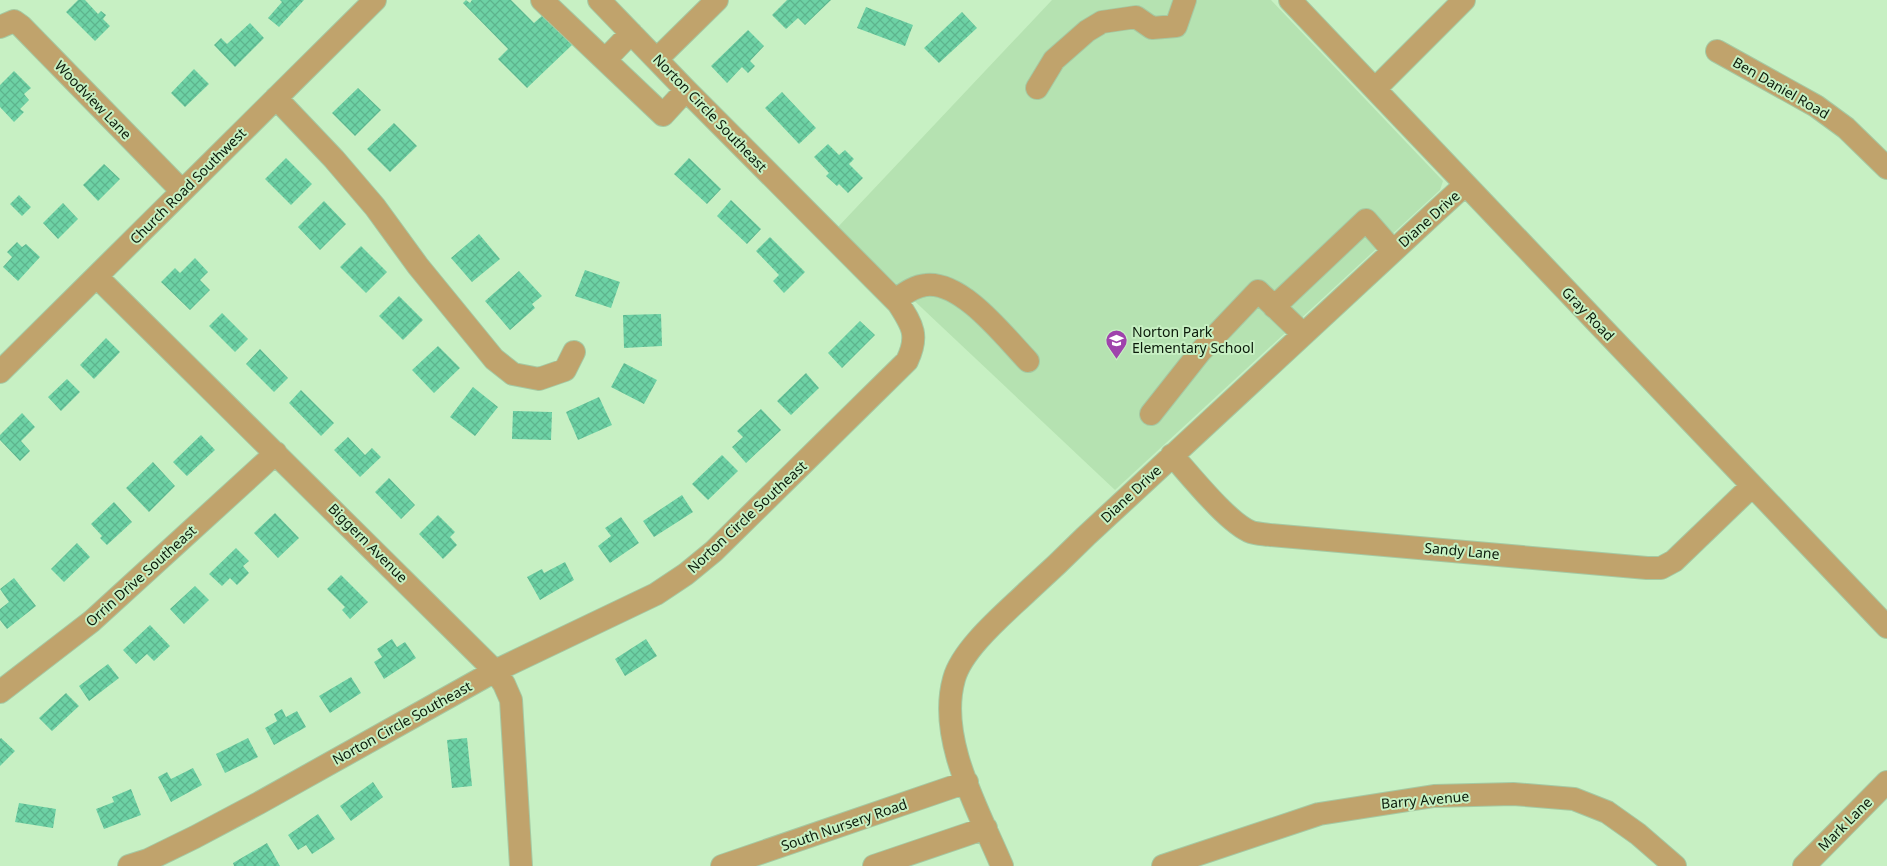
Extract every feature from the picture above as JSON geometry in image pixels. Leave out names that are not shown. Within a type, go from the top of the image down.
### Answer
[{"type":"street","name":"Church Road Southwest","points":[[0,372],[375,0]]},
{"type":"street","points":[[542,0],[663,115],[686,90]]},
{"type":"street","name":"Norton Circle Southeast","points":[[129,866],[148,860],[235,816],[495,671],[656,594],[686,574],[714,551],[907,362],[913,349],[915,337],[907,317],[895,300],[599,0]]},
{"type":"street","points":[[657,59],[717,0]]},
{"type":"street","points":[[1037,88],[1054,60],[1087,31],[1102,22],[1121,18],[1136,18],[1152,28],[1176,26],[1185,0]]},
{"type":"street","name":"Gray Road","points":[[1290,0],[1375,89],[1402,129],[1466,185],[1887,627]]},
{"type":"street","points":[[1375,89],[1464,0]]},
{"type":"street","name":"Woodview Lane","points":[[0,27],[14,22],[21,26],[182,192]]},
{"type":"street","points":[[605,60],[631,33]]},
{"type":"street","name":"Ben Daniel Road","points":[[1717,51],[1816,106],[1846,128],[1887,168]]},
{"type":"street","points":[[276,98],[363,194],[418,266],[494,359],[513,374],[539,379],[565,370],[574,352]]},
{"type":"street","name":"Diane Drive","points":[[1002,866],[966,782],[954,747],[950,712],[954,678],[968,653],[1006,611],[1172,455],[1466,185]]},
{"type":"street","points":[[1274,307],[1366,220],[1394,251]]},
{"type":"street","name":"Biggern Avenue","points":[[97,277],[495,671],[504,684],[511,700],[521,866]]},
{"type":"street","points":[[895,300],[912,289],[924,285],[939,285],[949,289],[977,308],[1028,361]]},
{"type":"street","points":[[1151,414],[1200,352],[1258,291],[1302,334]]},
{"type":"street","name":"Orrin Drive Southeast","points":[[0,692],[92,621],[276,453]]},
{"type":"street","name":"Sandy Lane","points":[[1172,455],[1224,511],[1238,524],[1252,532],[1647,568],[1661,568],[1674,561],[1752,486]]},
{"type":"street","name":"South Nursery Road","points":[[722,866],[966,782]]},
{"type":"street","name":"Mark Lane","points":[[1804,866],[1887,782]]},
{"type":"street","name":"Barry Avenue","points":[[1163,866],[1319,814],[1434,796],[1513,794],[1574,799],[1607,812],[1638,834],[1675,866]]},
{"type":"street","points":[[874,866],[986,828]]},
{"type":"shaded area","name":"Norton Park Elementary School","points":[[1052,0],[1271,0],[1443,181],[1440,190],[1115,490],[837,228]]},
{"type":"building","points":[[78,0],[85,0],[98,14],[101,11],[106,15],[103,19],[110,26],[95,41],[66,12]]},
{"type":"building","points":[[280,0],[304,0],[279,27],[268,18],[282,2]]},
{"type":"building","points":[[466,0],[470,3],[472,0],[511,0],[534,23],[543,15],[572,45],[527,88],[498,59],[508,49],[463,3]]},
{"type":"building","points":[[787,0],[831,0],[805,25],[798,18],[786,29],[772,15]]},
{"type":"building","points":[[866,7],[913,25],[905,46],[857,28]]},
{"type":"building","points":[[962,12],[977,28],[939,63],[924,48]]},
{"type":"building","points":[[250,23],[264,38],[235,67],[214,45],[221,38],[227,44]]},
{"type":"building","points":[[748,30],[764,46],[750,61],[755,66],[748,73],[742,67],[727,83],[711,66]]},
{"type":"building","points":[[194,69],[209,84],[185,107],[171,93]]},
{"type":"building","points":[[14,71],[31,88],[24,94],[29,100],[20,109],[24,112],[14,122],[0,107],[0,85]]},
{"type":"building","points":[[358,88],[381,110],[355,136],[332,113]]},
{"type":"building","points":[[782,92],[816,128],[799,144],[765,108]]},
{"type":"building","points":[[394,123],[417,146],[390,172],[367,149]]},
{"type":"building","points":[[828,144],[839,155],[845,150],[854,159],[849,164],[863,178],[848,193],[839,184],[837,186],[826,176],[829,173],[814,157]]},
{"type":"building","points":[[286,158],[312,184],[291,205],[265,179]]},
{"type":"building","points":[[689,158],[721,189],[707,204],[674,174]]},
{"type":"building","points":[[104,164],[120,179],[98,201],[83,185]]},
{"type":"building","points":[[19,195],[31,207],[22,216],[10,204]]},
{"type":"building","points":[[731,200],[761,229],[747,244],[717,216]]},
{"type":"building","points":[[324,201],[346,224],[320,250],[298,227]]},
{"type":"building","points":[[63,203],[78,219],[58,239],[43,223]]},
{"type":"building","points":[[479,234],[500,259],[472,282],[451,258]]},
{"type":"building","points":[[770,237],[805,272],[784,293],[773,281],[779,275],[756,251]]},
{"type":"building","points":[[17,242],[22,247],[26,244],[40,257],[18,281],[3,267],[12,257],[7,252]]},
{"type":"building","points":[[361,246],[387,272],[366,293],[340,267]]},
{"type":"building","points":[[195,258],[208,272],[200,280],[210,290],[190,310],[161,282],[175,268],[180,273]]},
{"type":"building","points":[[585,270],[620,282],[611,308],[575,296]]},
{"type":"building","points":[[519,271],[542,296],[532,304],[535,308],[510,330],[485,301]]},
{"type":"building","points":[[399,296],[423,320],[403,340],[379,316]]},
{"type":"building","points":[[222,313],[248,339],[235,352],[209,326]]},
{"type":"building","points":[[661,314],[662,346],[624,348],[623,315]]},
{"type":"building","points":[[860,321],[875,335],[842,368],[828,353]]},
{"type":"building","points":[[106,338],[120,352],[94,379],[80,365]]},
{"type":"building","points":[[438,346],[460,368],[434,393],[412,370]]},
{"type":"building","points":[[260,349],[288,378],[274,392],[246,364]]},
{"type":"building","points":[[624,363],[657,380],[644,404],[611,387]]},
{"type":"building","points":[[806,373],[819,388],[791,415],[777,401]]},
{"type":"building","points":[[67,379],[80,392],[61,411],[48,397]]},
{"type":"building","points":[[473,387],[498,407],[475,436],[450,417]]},
{"type":"building","points":[[301,390],[334,423],[321,436],[289,403]]},
{"type":"building","points":[[599,397],[612,425],[578,440],[566,412]]},
{"type":"building","points":[[761,409],[781,430],[746,463],[732,447],[743,437],[737,431]]},
{"type":"building","points":[[513,411],[552,412],[551,440],[512,439]]},
{"type":"building","points":[[22,413],[35,427],[21,441],[30,451],[20,461],[0,440],[0,435]]},
{"type":"building","points":[[201,435],[215,450],[187,476],[173,462]]},
{"type":"building","points":[[348,437],[365,455],[372,448],[381,457],[360,477],[334,450]]},
{"type":"building","points":[[722,455],[738,471],[708,500],[692,484]]},
{"type":"building","points":[[153,462],[175,486],[149,512],[126,488]]},
{"type":"building","points":[[389,478],[415,505],[401,519],[375,492]]},
{"type":"building","points":[[682,495],[693,512],[654,537],[643,521]]},
{"type":"building","points":[[114,502],[132,522],[107,545],[91,524]]},
{"type":"building","points":[[275,513],[299,538],[278,558],[254,533]]},
{"type":"building","points":[[438,515],[455,532],[450,537],[457,545],[443,559],[419,534]]},
{"type":"building","points":[[621,517],[639,543],[610,563],[598,546],[611,536],[605,528]]},
{"type":"building","points":[[77,543],[90,557],[64,582],[51,569]]},
{"type":"building","points":[[236,548],[249,561],[243,566],[249,573],[237,585],[230,578],[222,586],[209,574]]},
{"type":"building","points":[[565,562],[574,580],[540,600],[527,577],[542,569],[544,573]]},
{"type":"building","points":[[341,575],[368,602],[350,619],[342,610],[345,607],[327,589]]},
{"type":"building","points":[[14,578],[36,606],[7,629],[0,620],[0,609],[9,602],[0,589]]},
{"type":"building","points":[[195,586],[209,600],[184,624],[170,609]]},
{"type":"building","points":[[150,625],[170,646],[154,661],[147,654],[136,664],[123,650]]},
{"type":"building","points":[[392,639],[397,647],[405,642],[416,658],[384,679],[374,662],[382,657],[377,649]]},
{"type":"building","points":[[646,639],[657,656],[625,676],[615,659]]},
{"type":"building","points":[[108,664],[119,678],[89,701],[79,686]]},
{"type":"building","points":[[351,677],[361,693],[330,713],[319,696]]},
{"type":"building","points":[[66,693],[79,706],[52,731],[39,718]]},
{"type":"building","points":[[282,709],[286,717],[297,711],[306,727],[274,745],[265,728],[277,721],[274,714]]},
{"type":"building","points":[[248,738],[258,757],[225,773],[216,754]]},
{"type":"building","points":[[467,738],[472,786],[452,788],[447,740]]},
{"type":"building","points":[[0,739],[15,751],[0,766]]},
{"type":"building","points":[[193,768],[202,785],[171,802],[158,777],[167,772],[171,779]]},
{"type":"building","points":[[373,782],[383,797],[351,821],[340,806]]},
{"type":"building","points":[[131,789],[141,815],[104,829],[96,809],[114,802],[112,797]]},
{"type":"building","points":[[19,803],[56,809],[53,828],[15,822]]},
{"type":"building","points":[[318,814],[335,839],[312,854],[306,845],[298,850],[288,835]]},
{"type":"building","points":[[267,843],[280,866],[234,866],[233,863]]},
{"type":"place","name":"Norton Park Elementary School","points":[[1116,359]]}]
